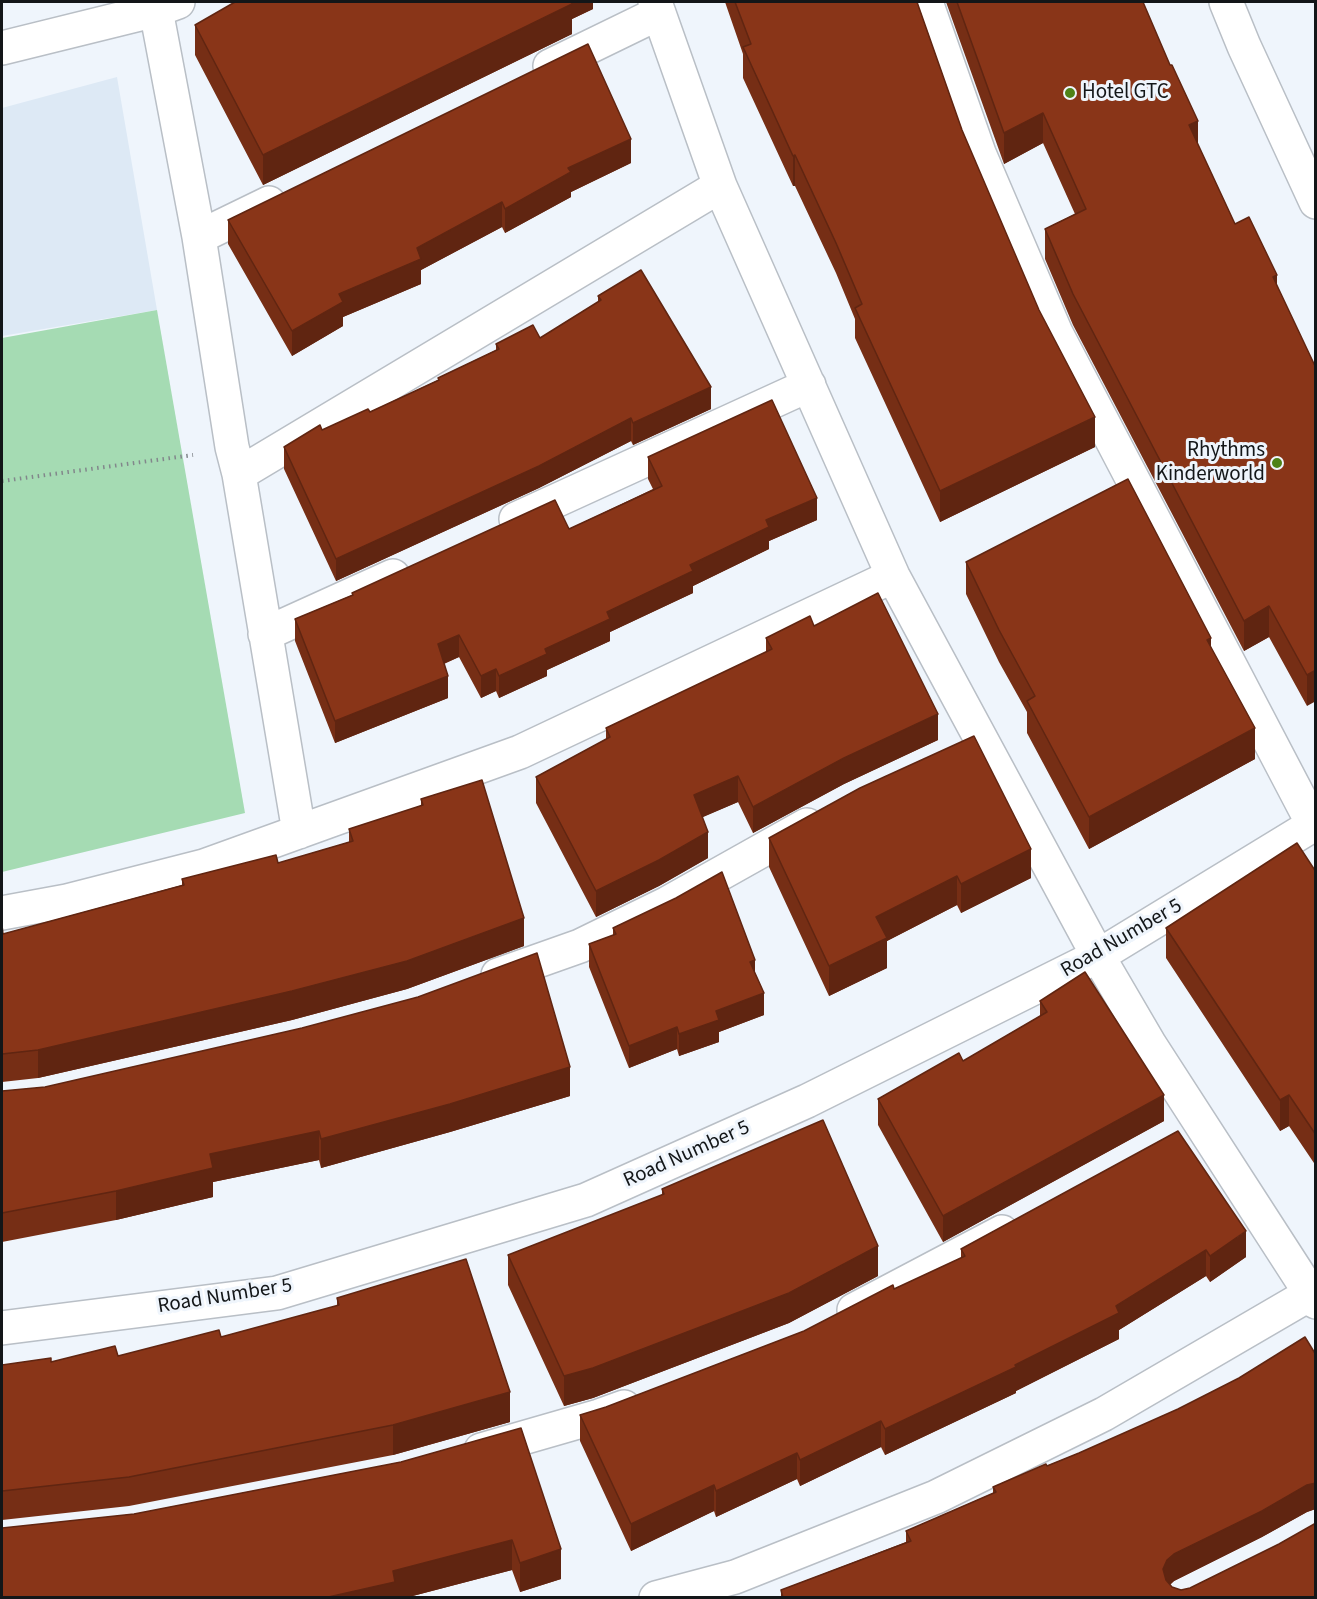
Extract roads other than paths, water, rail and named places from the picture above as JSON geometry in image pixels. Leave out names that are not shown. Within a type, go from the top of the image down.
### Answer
[{"type":"street","points":[[926,2],[979,153],[1056,333],[1314,823]]},
{"type":"street","points":[[1226,2],[1316,202]]},
{"type":"street","points":[[2,48],[167,6],[199,237],[298,832]]},
{"type":"street","points":[[520,81],[657,7],[720,186],[971,746],[1150,1045],[1190,1129],[1313,1298],[1104,1413],[936,1497],[735,1577],[656,1598]]},
{"type":"street","points":[[236,460],[720,186]]},
{"type":"street","points":[[199,237],[295,190]]},
{"type":"street","points":[[494,530],[809,385]]},
{"type":"street","points":[[265,634],[418,564]]},
{"type":"street","points":[[2,913],[68,900],[204,867],[520,752],[893,576]]},
{"type":"street","points":[[469,986],[580,946],[658,908],[831,813]]},
{"type":"street","name":"Road Number 5","points":[[2,1328],[277,1293],[586,1200],[807,1101],[1098,956],[1314,823]]},
{"type":"street","points":[[828,1324],[1024,1220]]},
{"type":"street","points":[[453,1457],[599,1416],[654,1395]]},
{"type":"place","name":"Hotel GTC","points":[[1070,93]]},
{"type":"place","name":"Rhythms Kinderworld","points":[[1277,463]]}]
